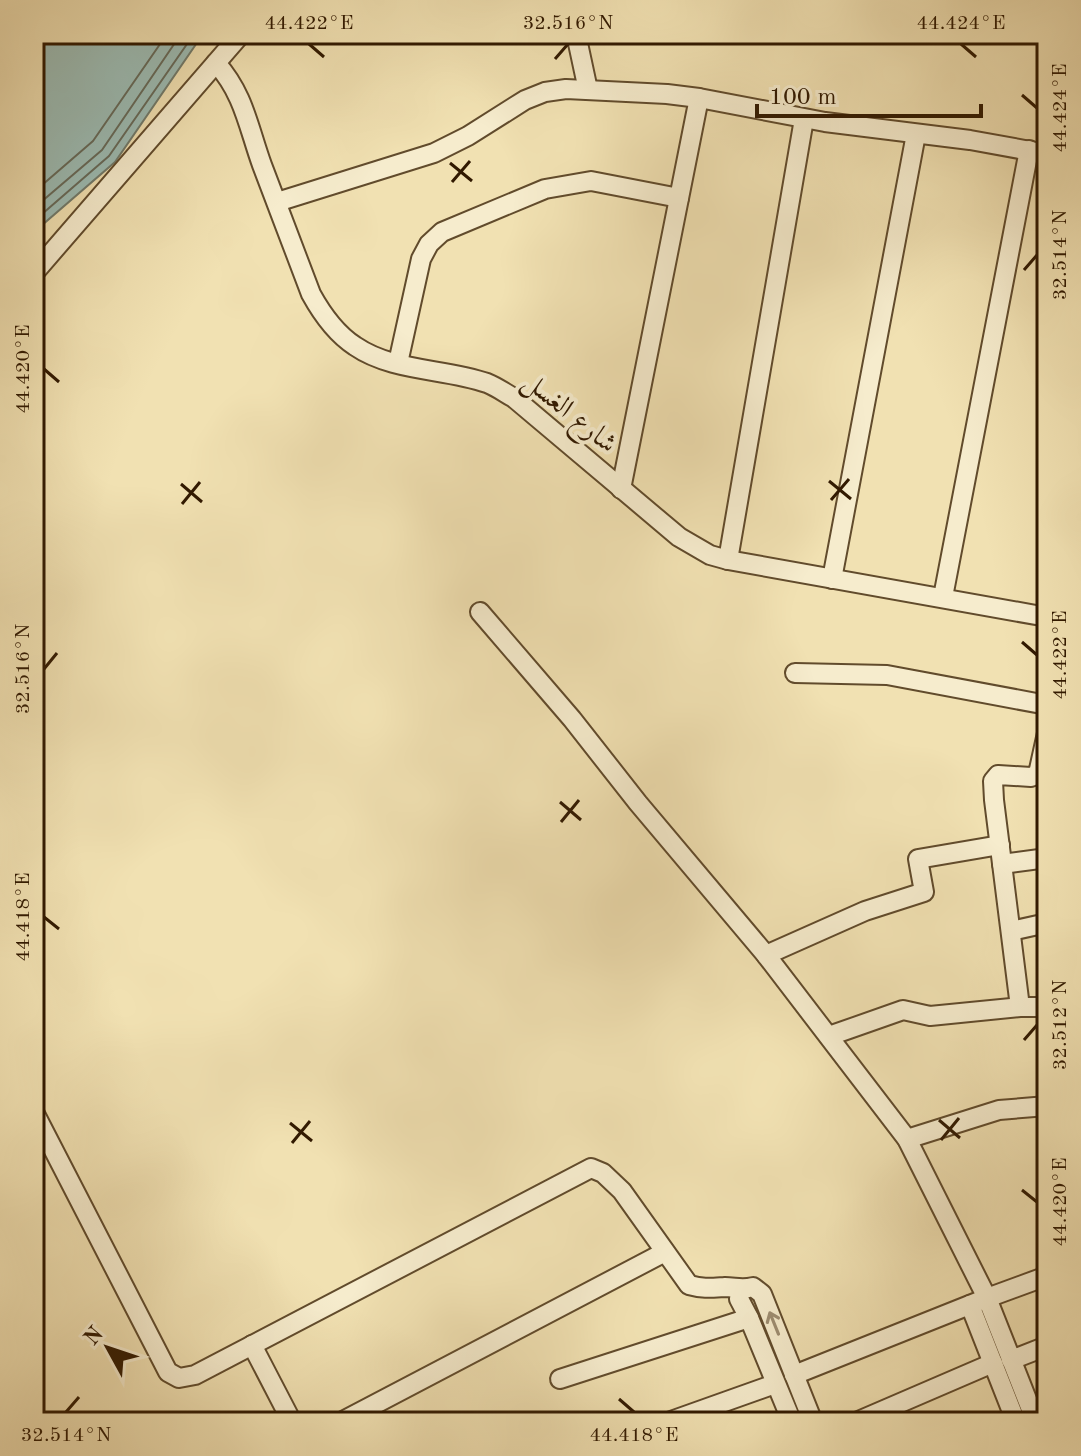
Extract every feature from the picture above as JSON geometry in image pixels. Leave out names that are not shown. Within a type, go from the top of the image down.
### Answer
[{"type":"street","points":[[34,273],[241,34]]},
{"type":"street","points":[[576,34],[588,90]]},
{"type":"street","name":"شارع الغسل","points":[[216,63],[238,92],[311,294],[337,332],[355,346],[376,357],[475,380],[514,398],[679,537],[710,555],[1047,617]]},
{"type":"street","points":[[277,202],[434,153],[468,136],[525,100],[545,92],[566,89],[699,98],[804,119],[1038,152],[943,597]]},
{"type":"street","points":[[621,489],[699,98]]},
{"type":"street","points":[[728,560],[804,119]]},
{"type":"street","points":[[832,579],[916,134]]},
{"type":"street","points":[[398,363],[421,259],[429,244],[442,232],[545,189],[591,181],[679,198]]},
{"type":"street","points":[[480,612],[766,955],[907,1139],[1002,1361],[1038,1422],[1047,1419]]},
{"type":"street","points":[[795,673],[887,675],[1047,705]]},
{"type":"street","points":[[1020,1007],[993,781],[998,775],[1031,777],[1038,774],[1047,733]]},
{"type":"street","points":[[766,955],[865,911],[924,892],[918,859],[1001,854],[1047,858]]},
{"type":"street","points":[[1011,931],[1047,923]]},
{"type":"street","points":[[829,1036],[903,1010],[930,1016],[1047,1007]]},
{"type":"street","points":[[907,1139],[999,1110],[1047,1106]]},
{"type":"street","points":[[36,1120],[168,1372],[179,1378],[195,1375],[591,1168],[603,1173],[622,1191],[689,1285],[704,1289],[729,1287],[741,1290],[753,1287],[762,1294],[813,1422]]},
{"type":"street","points":[[341,1422],[665,1252]]},
{"type":"street","points":[[794,1375],[1047,1276]]},
{"type":"street","points":[[741,1290],[739,1299],[792,1422]]},
{"type":"street","points":[[560,1379],[749,1318]]},
{"type":"street","points":[[252,1345],[292,1422]]},
{"type":"street","points":[[856,1422],[1002,1361],[1047,1346]]},
{"type":"street","points":[[1002,1361],[1016,1422]]},
{"type":"street","points":[[668,1422],[775,1384]]},
{"type":"water","points":[[34,34],[203,34],[115,162],[34,232]]}]
